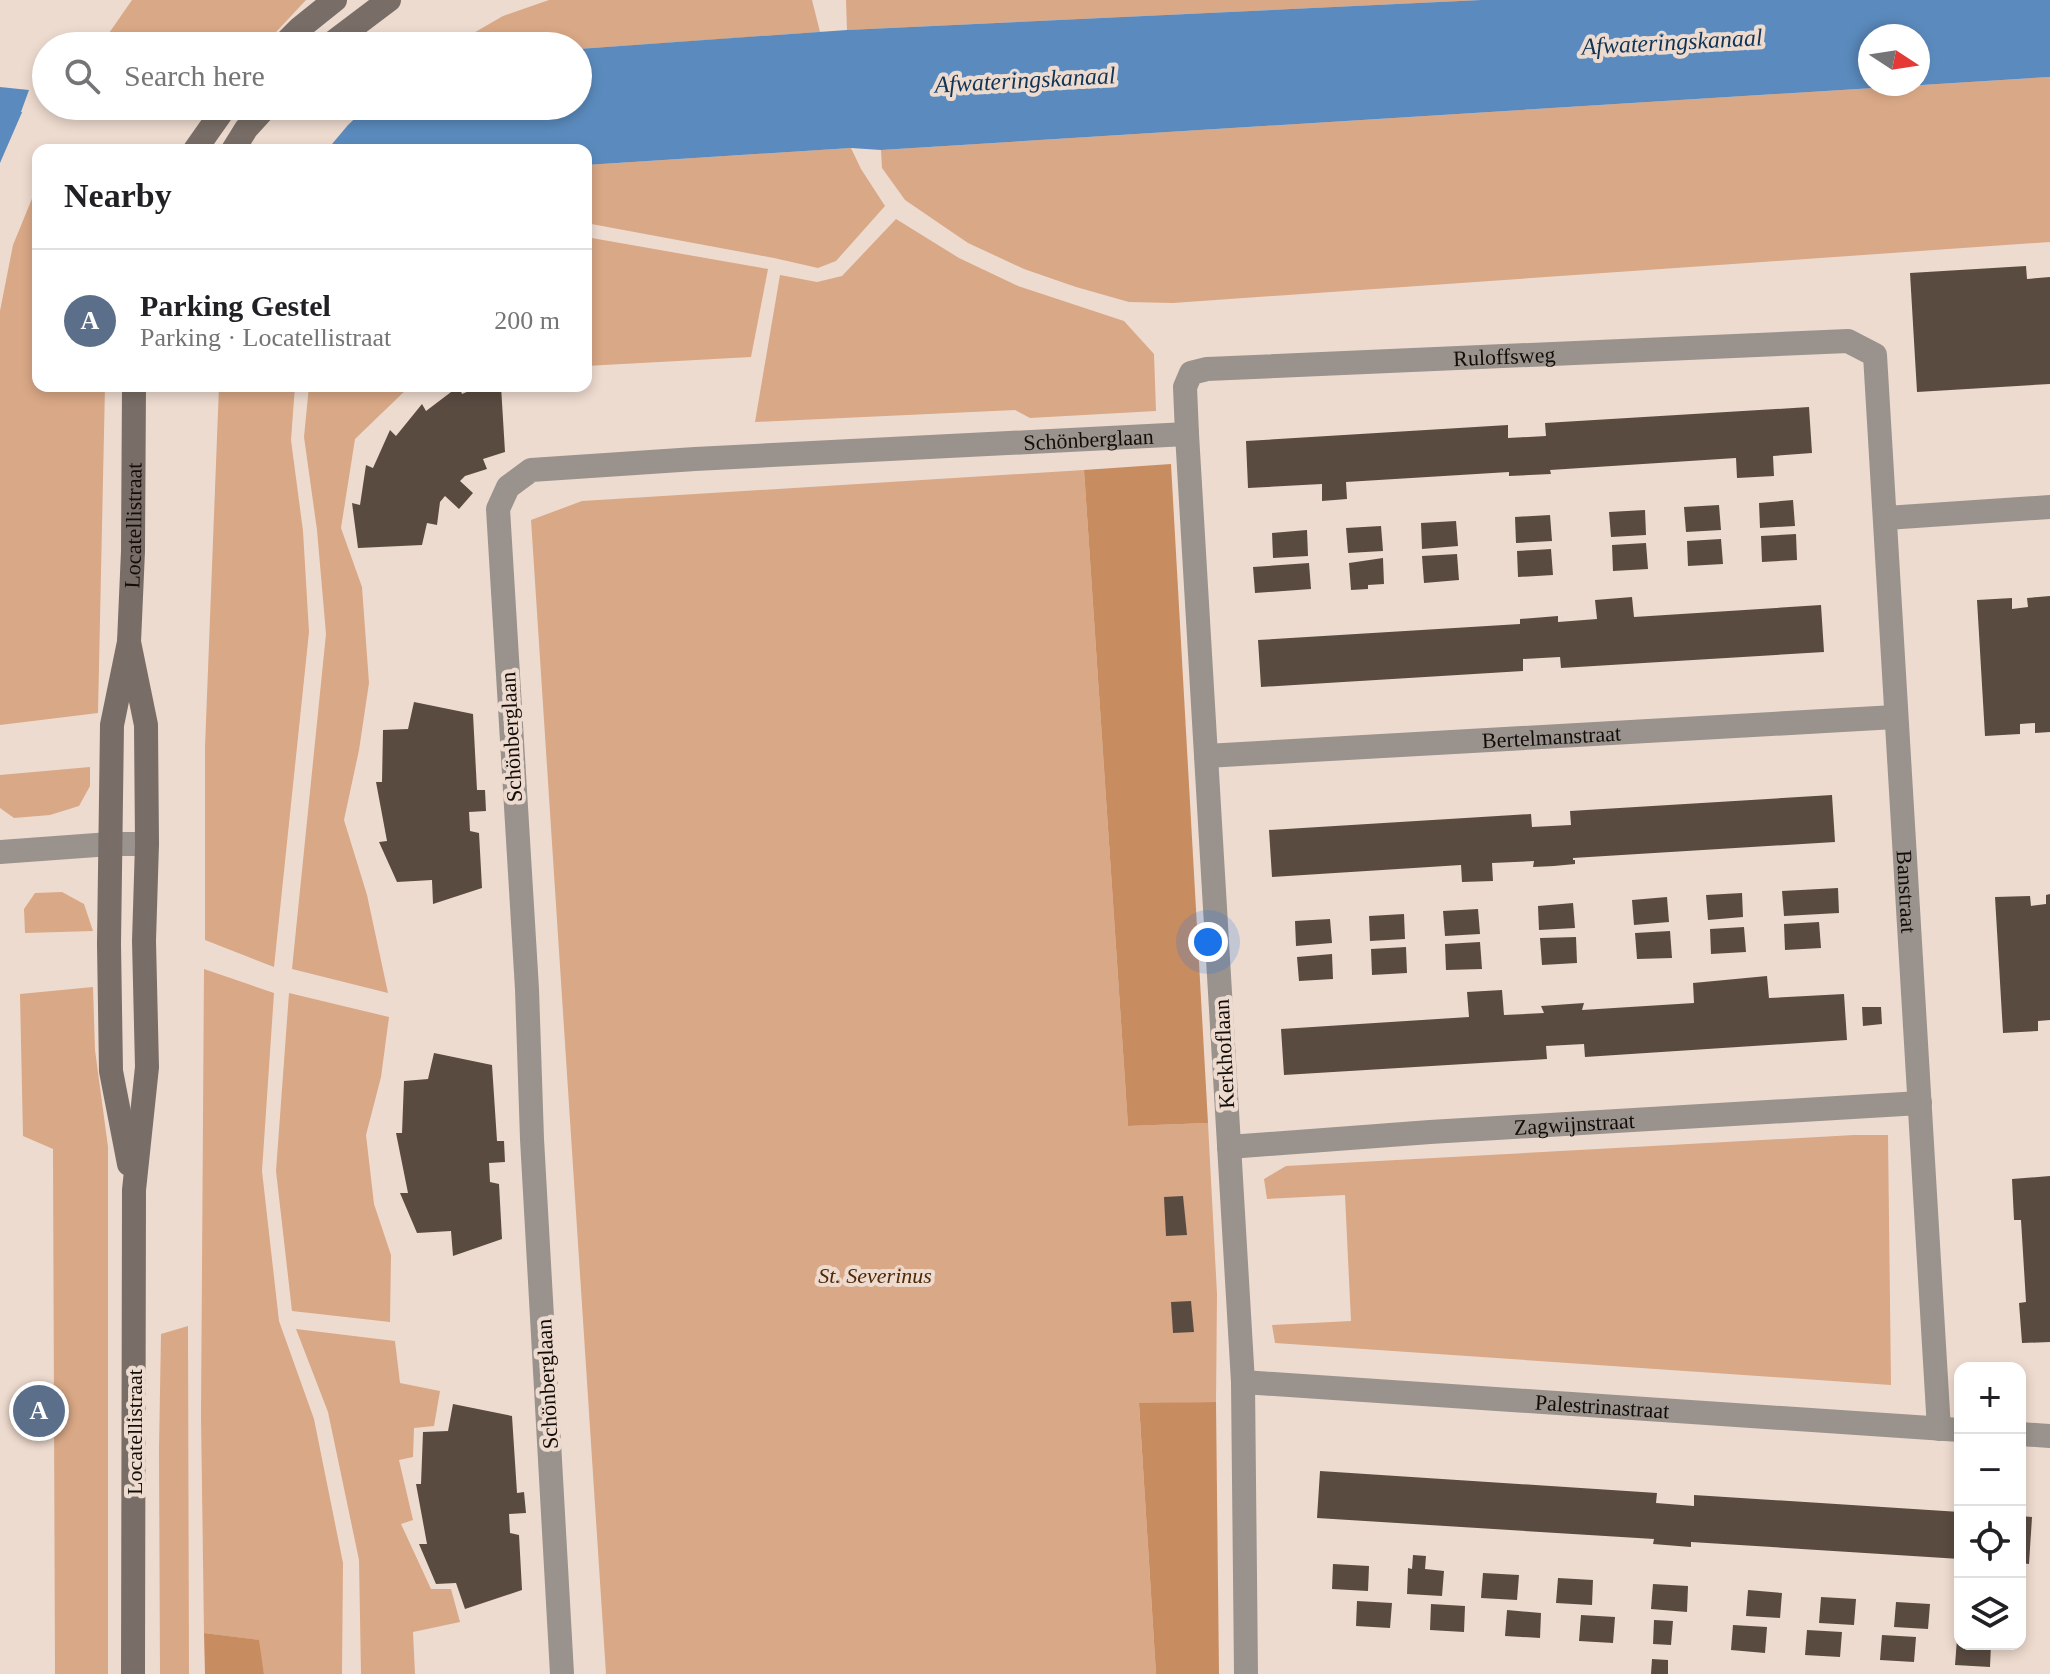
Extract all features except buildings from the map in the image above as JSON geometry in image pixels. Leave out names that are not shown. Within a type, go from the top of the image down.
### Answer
[{"type":"main road","points":[[296,32],[335,0]]},
{"type":"main road","points":[[347,32],[389,0]]},
{"type":"main road","points":[[199,144],[216,120]]},
{"type":"main road","points":[[237,144],[254,120]]},
{"type":"main road","name":"Locatellistraat","points":[[134,1190],[111,1071],[110,844],[112,725],[129,642],[137,393]]},
{"type":"main road","name":"Locatellistraat","points":[[129,642],[146,725],[147,844],[144,941],[147,1067],[134,1190],[133,1674]]},
{"type":"street","name":"Ruloffsweg","points":[[1187,434],[1185,387],[1191,373],[1207,369],[1848,341],[1875,355]]},
{"type":"street","name":"Banstraat","points":[[1875,355],[1920,1103],[1949,1430]]},
{"type":"street","name":"Kerkhoflaan","points":[[1187,434],[1243,1382],[1246,1674]]},
{"type":"street","name":"Schönberglaan","points":[[562,1674],[533,1154],[527,989],[498,509],[508,487],[531,470],[1187,434]]},
{"type":"street","points":[[1886,518],[2050,507]]},
{"type":"street","name":"Bertelmanstraat","points":[[1206,756],[1895,717]]},
{"type":"street","points":[[0,852],[147,844]]},
{"type":"street","name":"Zagwijnstraat","points":[[1229,1147],[1920,1103]]},
{"type":"street","name":"Palestrinastraat","points":[[1243,1382],[1949,1430]]},
{"type":"street","points":[[2026,1434],[2050,1436]]},
{"type":"green space","points":[[132,0],[306,0],[276,32],[110,32]]},
{"type":"green space","points":[[549,0],[812,0],[820,32],[592,48],[592,32],[475,32],[503,16]]},
{"type":"green space","points":[[846,0],[1481,0],[847,30]]},
{"type":"green space","points":[[2050,77],[2050,242],[1173,303],[1129,302],[1024,269],[968,243],[905,200],[882,168],[881,150],[1858,89],[1858,96],[1930,96],[1930,84]]},
{"type":"green space","points":[[851,148],[885,206],[836,261],[818,268],[592,224],[592,165]]},
{"type":"green space","points":[[32,199],[32,392],[105,392],[98,713],[0,725],[0,311],[13,245]]},
{"type":"green space","points":[[896,219],[959,258],[1018,286],[1124,321],[1154,354],[1156,411],[1030,418],[1015,410],[755,422],[780,275],[817,282],[842,276]]},
{"type":"green space","points":[[592,238],[768,269],[751,357],[592,366]]},
{"type":"green space","points":[[219,392],[295,392],[291,440],[303,531],[309,632],[274,967],[205,940],[205,747]]},
{"type":"green space","points":[[308,392],[404,392],[355,439],[341,528],[362,587],[369,683],[344,820],[367,895],[388,993],[292,969],[326,634],[317,530],[304,437]]},
{"type":"green space","name":"St. Severinus","points":[[1084,470],[1128,1126],[1208,1123],[1217,1294],[1216,1402],[1139,1404],[1156,1674],[606,1674],[531,520],[582,501]]},
{"type":"green space","points":[[90,767],[90,786],[79,806],[50,815],[14,818],[0,808],[0,775]]},
{"type":"green space","points":[[62,892],[84,904],[93,931],[25,933],[24,909],[35,893]]},
{"type":"green space","points":[[204,969],[274,993],[262,1171],[279,1321],[314,1419],[343,1563],[342,1674],[264,1674],[258,1640],[204,1633],[201,1416]]},
{"type":"green space","points":[[93,987],[95,1050],[108,1147],[108,1674],[55,1674],[53,1149],[23,1136],[20,994]]},
{"type":"green space","points":[[289,993],[389,1017],[381,1077],[366,1135],[374,1204],[391,1255],[390,1322],[292,1311],[276,1171]]},
{"type":"green space","points":[[1888,1135],[1891,1385],[1275,1343],[1272,1325],[1351,1321],[1345,1195],[1267,1199],[1264,1179],[1286,1166]]},
{"type":"green space","points":[[188,1326],[189,1674],[160,1674],[161,1334]]},
{"type":"green space","points":[[296,1329],[395,1341],[400,1383],[440,1391],[434,1426],[414,1428],[413,1457],[399,1460],[413,1520],[401,1524],[431,1589],[451,1589],[460,1622],[413,1632],[415,1674],[361,1674],[359,1560],[328,1412]]},
{"type":"shaded area","points":[[1171,464],[1208,1123],[1128,1126],[1084,470]]},
{"type":"shaded area","points":[[1216,1402],[1219,1674],[1156,1674],[1139,1403]]},
{"type":"shaded area","points":[[204,1633],[259,1640],[264,1674],[205,1674]]},
{"type":"water","name":"Afwateringskanaal","points":[[1481,0],[2050,0],[2050,77],[1930,84],[1930,24],[1858,24],[1858,89],[881,150],[851,148],[592,165],[592,144],[32,144],[32,153],[0,172],[0,87],[29,90],[21,112],[32,112],[32,120],[592,120],[592,48],[847,30]]},
{"type":"pier","points":[[23,110],[32,110],[32,120],[353,120],[332,144],[32,144],[32,172],[0,174],[0,163]]},
{"type":"place","name":"Parking Gestel","points":[[39,1411]]}]
